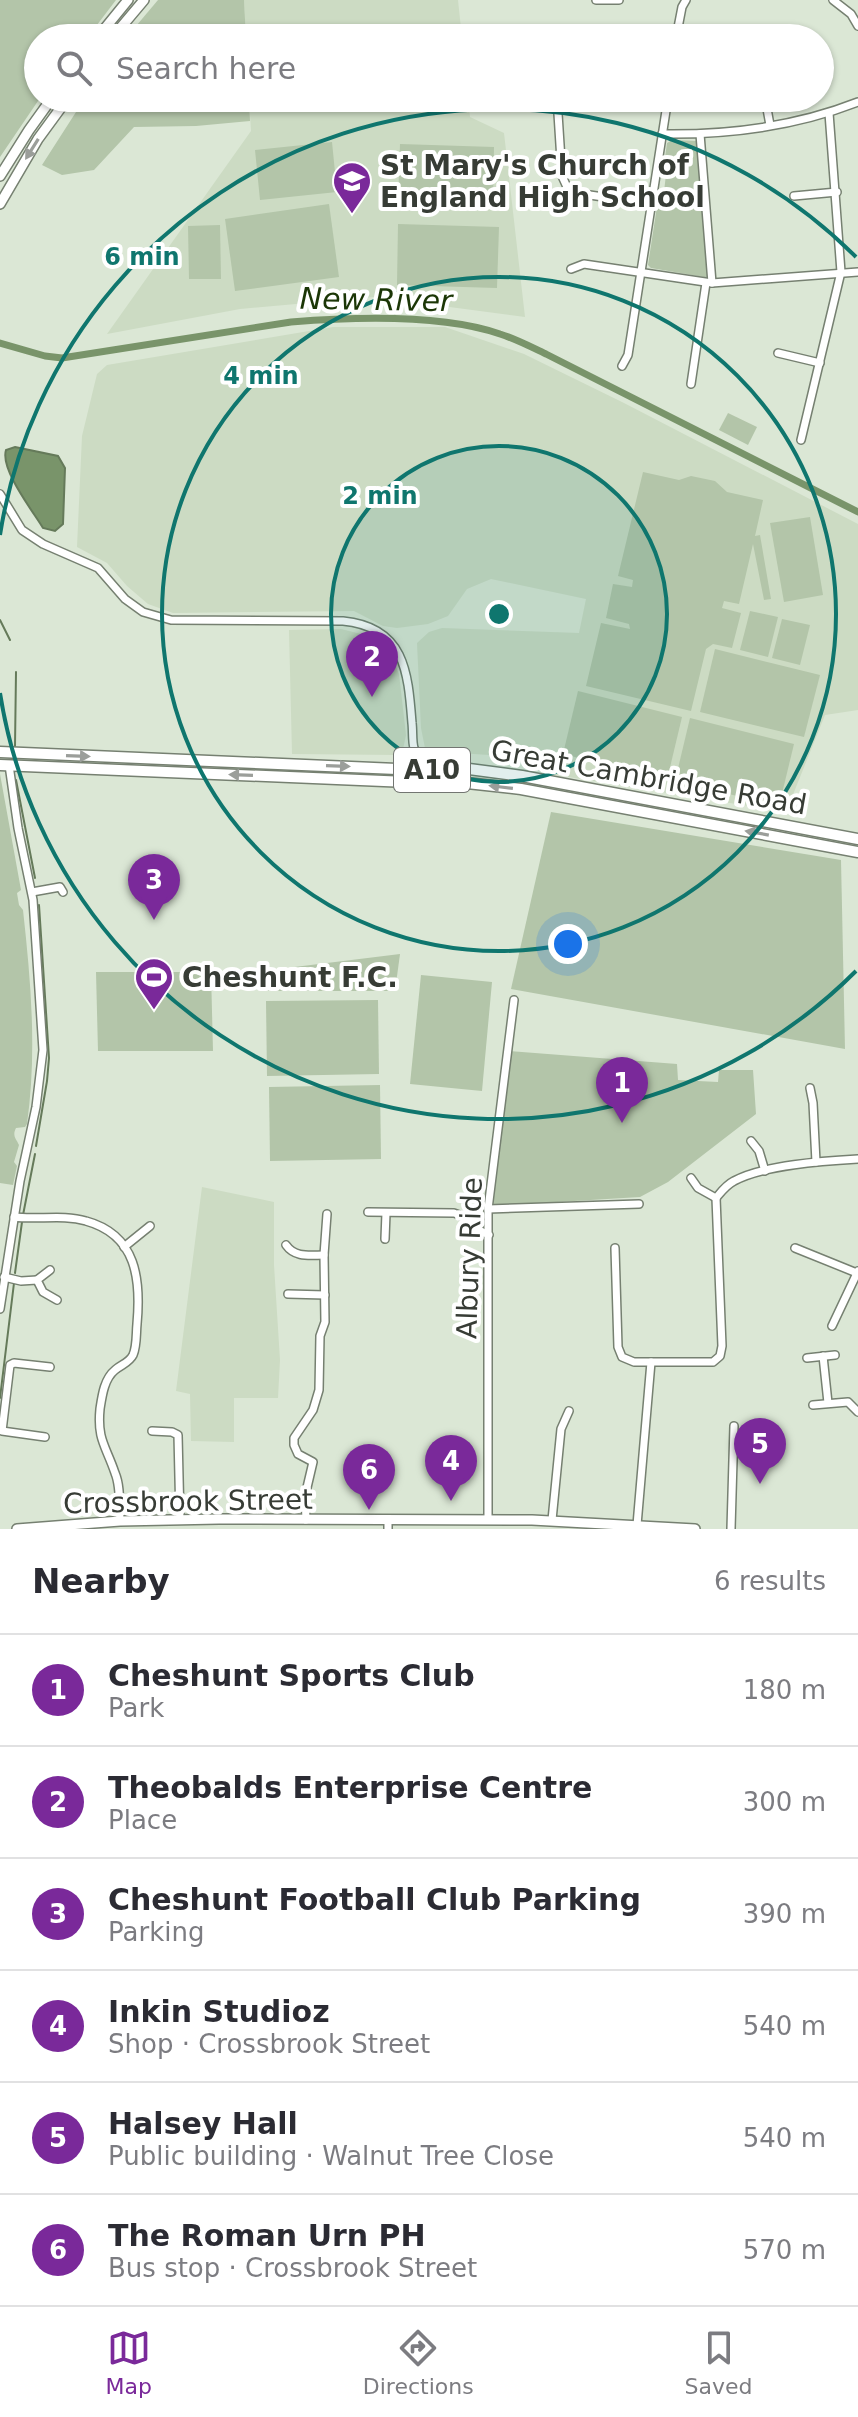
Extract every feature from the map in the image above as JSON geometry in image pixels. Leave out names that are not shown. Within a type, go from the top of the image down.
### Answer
[{"type":"highway","name":"Great Cambridge Road","points":[[0,752],[397,769],[469,769],[522,776],[858,839]]},
{"type":"highway","name":"Great Cambridge Road","points":[[4,765],[467,783],[521,789],[858,852]]},
{"type":"main road","points":[[108,24],[128,0]]},
{"type":"main road","points":[[124,24],[144,0]]},
{"type":"main road","points":[[0,176],[42,112]]},
{"type":"main road","points":[[0,204],[58,112]]},
{"type":"main road","name":"Crossbrook Street","points":[[17,1529],[180,1520],[256,1524],[306,1520],[388,1525],[488,1520],[506,1524],[552,1520],[600,1526],[695,1529]]},
{"type":"street","points":[[596,0],[619,0]]},
{"type":"street","points":[[833,0],[851,14],[858,26]]},
{"type":"street","points":[[679,24],[684,1]]},
{"type":"street","points":[[834,111],[858,102]]},
{"type":"street","points":[[558,112],[562,176],[567,187],[581,195],[651,204]]},
{"type":"street","points":[[622,366],[628,355],[666,112]]},
{"type":"street","points":[[768,112],[770,125]]},
{"type":"street","points":[[662,134],[721,133],[829,113],[841,272],[801,440]]},
{"type":"street","points":[[691,384],[709,283],[700,134]]},
{"type":"street","points":[[794,196],[837,192]]},
{"type":"street","points":[[571,269],[584,264],[709,283],[858,272]]},
{"type":"street","points":[[778,353],[820,363]]},
{"type":"street","points":[[0,494],[22,530],[43,544],[98,568],[125,599],[143,612],[171,620],[343,621],[370,627],[383,634],[403,661],[408,678],[414,750],[431,770]]},
{"type":"street","points":[[397,769],[414,750]]},
{"type":"street","points":[[4,765],[36,891],[43,1050],[20,1218],[3,1265],[11,1278]]},
{"type":"street","points":[[36,891],[60,887],[63,892]]},
{"type":"street","name":"Albury Ride","points":[[488,1520],[488,1209],[514,1000]]},
{"type":"street","points":[[810,1088],[816,1162]]},
{"type":"street","points":[[751,1141],[759,1151],[765,1171]]},
{"type":"street","points":[[615,1248],[619,1351],[627,1360],[708,1363],[721,1352],[716,1198],[735,1180],[765,1171],[858,1159]]},
{"type":"street","points":[[691,1178],[698,1188],[716,1198]]},
{"type":"street","points":[[488,1209],[639,1204]]},
{"type":"street","points":[[368,1212],[454,1213],[464,1217],[474,1229],[489,1235]]},
{"type":"street","points":[[385,1239],[386,1213]]},
{"type":"street","points":[[306,1520],[306,1489],[313,1462],[298,1454],[294,1438],[313,1410],[319,1390],[319,1347],[325,1322],[327,1214]]},
{"type":"street","points":[[20,1218],[85,1220],[106,1230],[124,1247],[134,1264],[139,1287],[134,1350],[128,1362],[115,1370],[107,1381],[99,1427],[116,1474],[120,1521]]},
{"type":"street","points":[[124,1247],[150,1226]]},
{"type":"street","points":[[286,1245],[298,1254],[324,1255]]},
{"type":"street","points":[[795,1248],[857,1272],[832,1326]]},
{"type":"street","points":[[11,1278],[37,1280],[50,1270]]},
{"type":"street","points":[[0,1309],[11,1278]]},
{"type":"street","points":[[37,1280],[43,1292],[57,1300]]},
{"type":"street","points":[[288,1294],[325,1295]]},
{"type":"street","points":[[807,1358],[835,1355]]},
{"type":"street","points":[[823,1356],[828,1403]]},
{"type":"street","points":[[637,1525],[651,1362]]},
{"type":"street","points":[[45,1437],[2,1431],[3,1396],[11,1364],[50,1367]]},
{"type":"street","points":[[813,1405],[848,1402],[858,1412]]},
{"type":"street","points":[[552,1520],[561,1429],[569,1411]]},
{"type":"street","points":[[731,1529],[734,1426]]},
{"type":"street","points":[[152,1431],[178,1435],[180,1520]]},
{"type":"shaded area","points":[[0,0],[116,0],[98,24],[24,24],[24,112],[31,112],[0,157]]},
{"type":"shaded area","points":[[158,0],[244,0],[245,24],[138,24]]},
{"type":"shaded area","points":[[244,0],[458,0],[461,24],[245,24]]},
{"type":"shaded area","points":[[76,112],[250,112],[250,121],[134,127],[94,170],[62,175],[42,165]]},
{"type":"shaded area","name":"St Mary's Church of England High School","points":[[250,112],[469,112],[470,117],[504,133],[525,317],[374,297],[240,309],[107,334],[251,131]]},
{"type":"shaded area","points":[[672,140],[699,141],[710,278],[648,265],[658,200],[663,200],[667,143]]},
{"type":"shaded area","points":[[332,142],[337,192],[260,200],[255,150]]},
{"type":"shaded area","points":[[400,144],[494,147],[493,203],[398,201]]},
{"type":"shaded area","points":[[329,204],[339,277],[235,291],[225,219]]},
{"type":"shaded area","points":[[398,224],[499,227],[497,288],[397,285]]},
{"type":"shaded area","points":[[220,225],[221,279],[189,279],[188,226]]},
{"type":"shaded area","points":[[333,327],[445,327],[524,354],[858,524],[858,710],[825,715],[786,812],[550,774],[553,759],[441,752],[425,748],[421,728],[417,643],[429,632],[442,628],[579,633],[586,599],[491,579],[467,589],[448,616],[428,624],[397,628],[383,626],[354,611],[173,613],[148,604],[107,563],[77,547],[82,436],[97,374],[107,365]]},
{"type":"shaded area","points":[[728,413],[757,427],[748,445],[719,430]]},
{"type":"shaded area","points":[[15,447],[58,456],[65,468],[63,524],[55,531],[43,528],[12,478],[5,458],[6,450]]},
{"type":"shaded area","points":[[643,472],[679,480],[691,476],[715,481],[727,492],[763,500],[755,536],[760,535],[771,599],[764,600],[753,544],[739,604],[724,601],[722,608],[741,613],[732,648],[713,644],[706,649],[691,711],[586,686],[601,623],[630,629],[629,624],[606,618],[613,584],[632,587],[633,580],[618,576]]},
{"type":"shaded area","points":[[810,517],[823,595],[784,602],[770,523]]},
{"type":"shaded area","points":[[750,611],[778,617],[768,657],[740,650]]},
{"type":"shaded area","points":[[782,619],[810,625],[800,665],[772,658]]},
{"type":"shaded area","points":[[341,629],[373,637],[388,649],[399,674],[406,735],[403,749],[398,755],[292,754],[289,630]]},
{"type":"shaded area","points":[[715,649],[820,675],[804,737],[700,712]]},
{"type":"shaded area","points":[[578,691],[682,717],[667,780],[563,754]]},
{"type":"shaded area","points":[[690,718],[794,744],[779,806],[675,781]]},
{"type":"shaded area","points":[[0,774],[21,890],[17,893],[23,910],[32,1017],[32,1070],[27,1124],[16,1128],[14,1133],[19,1145],[14,1162],[17,1166],[13,1185],[0,1183]]},
{"type":"shaded area","points":[[551,812],[841,860],[845,1049],[511,989]]},
{"type":"shaded area","points":[[400,954],[395,991],[268,991],[262,971]]},
{"type":"shaded area","name":"Cheshunt F.C.","points":[[96,972],[211,972],[213,1051],[98,1051]]},
{"type":"shaded area","points":[[421,975],[492,982],[482,1091],[410,1084]]},
{"type":"shaded area","points":[[378,1000],[379,1074],[267,1076],[266,1001]]},
{"type":"shaded area","points":[[509,1051],[677,1064],[678,1080],[718,1082],[719,1070],[753,1070],[756,1114],[668,1182],[640,1197],[493,1206]]},
{"type":"shaded area","points":[[380,1085],[381,1159],[270,1161],[269,1087]]},
{"type":"shaded area","points":[[202,1187],[274,1202],[280,1360],[278,1398],[234,1398],[234,1442],[191,1441],[190,1394],[176,1391]]},
{"type":"waterway","name":"New River","points":[[0,343],[62,358],[291,322],[397,319],[452,323],[512,338],[858,512]]},
{"type":"waterway","points":[[0,620],[10,640]]},
{"type":"waterway","points":[[15,746],[16,672]]},
{"type":"waterway","points":[[16,780],[35,878]]},
{"type":"waterway","points":[[36,1146],[49,1058],[39,905]]},
{"type":"waterway","points":[[23,1215],[35,1154]]},
{"type":"waterway","points":[[15,1273],[22,1222]]},
{"type":"waterway","points":[[0,1398],[14,1283]]},
{"type":"place","name":"St Mary's Church of England High School","points":[[352,215]]},
{"type":"place","name":"Theobalds Enterprise Centre","points":[[372,697]]},
{"type":"place","name":"Cheshunt Football Club Parking","points":[[154,920]]},
{"type":"place","name":"Cheshunt F.C.","points":[[154,1011]]},
{"type":"place","name":"Cheshunt Sports Club","points":[[622,1123]]},
{"type":"place","name":"Halsey Hall","points":[[760,1484]]},
{"type":"place","name":"Inkin Studioz","points":[[451,1501]]},
{"type":"place","name":"The Roman Urn PH","points":[[369,1510]]}]
